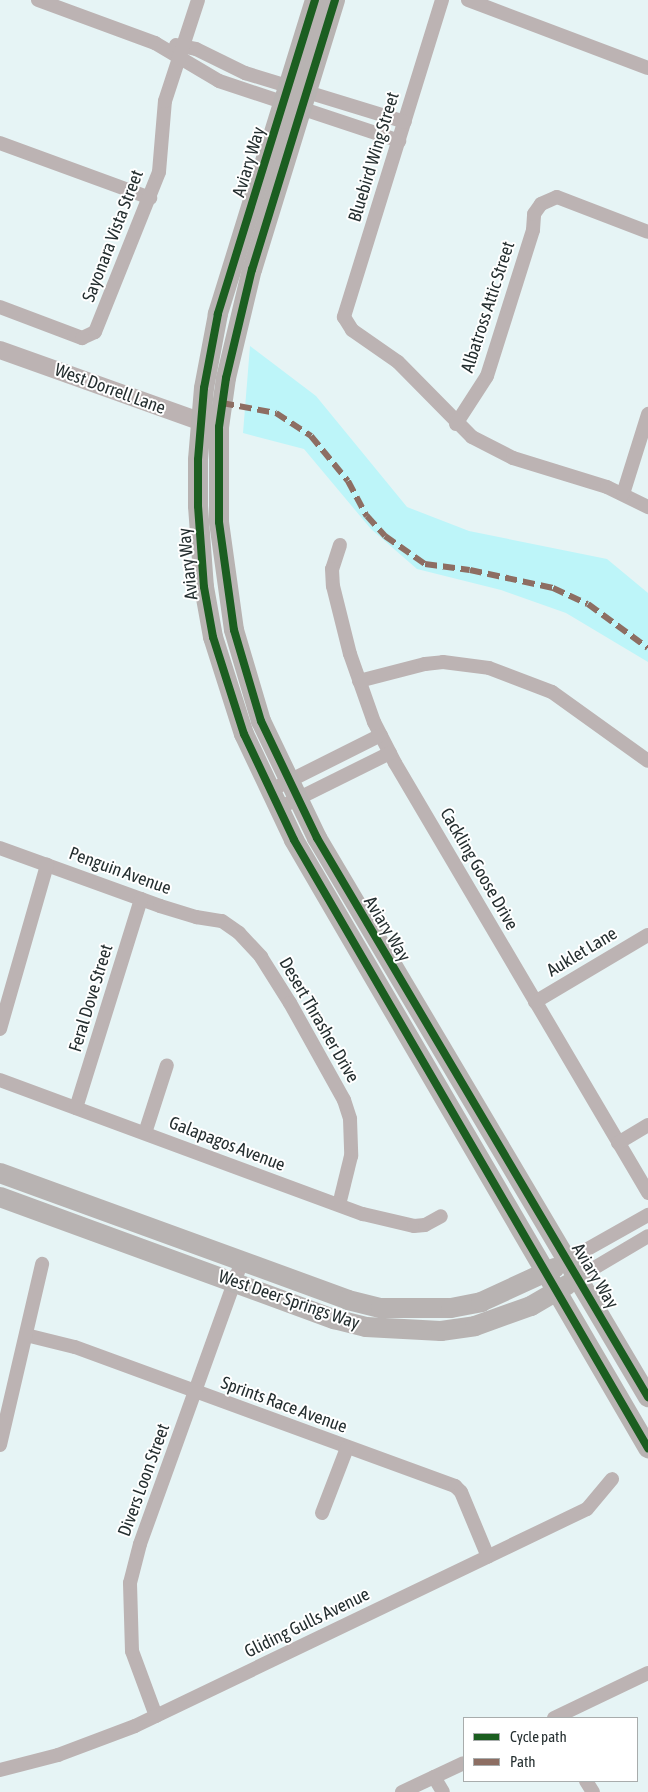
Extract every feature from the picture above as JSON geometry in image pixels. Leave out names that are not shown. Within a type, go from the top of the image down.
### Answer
[{"type":"main road","name":"Aviary Way","points":[[315,0],[218,314],[200,421],[198,506],[209,614],[234,706],[273,800],[544,1274],[648,1448]]},
{"type":"main road","name":"Aviary Way","points":[[336,0],[241,308],[220,427],[219,522],[230,612],[254,701],[296,799],[321,846],[579,1277],[648,1397]]},
{"type":"main road","name":"West Deer Springs Way","points":[[0,1173],[348,1300],[381,1308],[415,1310],[481,1302],[544,1274],[568,1260]]},
{"type":"main road","name":"West Deer Springs Way","points":[[0,1197],[334,1319],[393,1331],[441,1331],[475,1326],[531,1306],[579,1277]]},
{"type":"street","points":[[38,0],[155,44],[245,73],[285,95],[405,122]]},
{"type":"street","name":"Sayonara Vista Street","points":[[0,307],[73,336],[88,337],[98,326],[159,172],[165,101],[198,0]]},
{"type":"street","name":"Bluebird Wing Street","points":[[442,0],[357,279],[344,309],[347,324],[398,362],[456,424]]},
{"type":"street","points":[[468,0],[648,68]]},
{"type":"street","points":[[305,101],[399,141]]},
{"type":"street","points":[[0,142],[150,198]]},
{"type":"street","name":"Albatross Attic Street","points":[[456,424],[487,376],[533,230],[534,214],[547,200],[557,198],[648,232]]},
{"type":"street","name":"West Dorrell Lane","points":[[0,350],[220,427]]},
{"type":"street","points":[[623,494],[648,414]]},
{"type":"street","points":[[456,424],[478,441],[513,458],[574,475],[623,494],[648,507]]},
{"type":"street","name":"Cackling Goose Drive","points":[[340,545],[332,569],[334,586],[359,680],[381,735],[648,1193]]},
{"type":"street","points":[[359,680],[401,668],[443,662],[489,668],[552,692],[648,761]]},
{"type":"street","points":[[273,800],[288,781],[381,735]]},
{"type":"street","points":[[273,800],[296,799],[390,752]]},
{"type":"street","name":"Penguin Avenue","points":[[0,848],[141,899],[229,924]]},
{"type":"street","points":[[0,1029],[47,865]]},
{"type":"street","name":"Feral Dove Street","points":[[76,1108],[141,899]]},
{"type":"street","name":"Desert Thrasher Drive","points":[[229,924],[275,978],[344,1100],[350,1119],[351,1156],[339,1205]]},
{"type":"street","name":"Auklet Lane","points":[[535,1002],[648,935]]},
{"type":"street","points":[[145,1133],[167,1065]]},
{"type":"street","name":"Galapagos Avenue","points":[[0,1080],[339,1205],[414,1226],[425,1225],[441,1216]]},
{"type":"street","points":[[618,1142],[648,1125]]},
{"type":"street","points":[[568,1260],[648,1215]]},
{"type":"street","points":[[579,1277],[648,1236]]},
{"type":"street","name":"Divers Loon Street","points":[[156,1716],[132,1651],[130,1583],[140,1544],[242,1261]]},
{"type":"street","points":[[0,1445],[42,1264]]},
{"type":"street","name":"Sprints Race Avenue","points":[[26,1335],[75,1347],[455,1486],[460,1492],[488,1557]]},
{"type":"street","points":[[322,1513],[347,1448]]},
{"type":"street","name":"Gliding Gulls Avenue","points":[[0,1770],[103,1740],[156,1716],[587,1509],[612,1479]]},
{"type":"street","points":[[556,1717],[648,1673]]},
{"type":"street","points":[[402,1792],[463,1763]]},
{"type":"street","points":[[434,1776],[443,1792]]},
{"type":"shaded area","points":[[250,346],[316,396],[407,507],[469,531],[607,559],[648,593],[648,662],[566,613],[501,590],[417,569],[371,529],[304,449],[243,433]]},
{"type":"marked path","points":[[222,403],[276,413],[311,436],[348,481],[367,516],[385,536],[425,564],[470,570],[553,588],[588,604],[648,648]]},
{"type":"cycle path","points":[[315,0],[218,314],[204,388],[198,460],[198,506],[204,587],[213,637],[244,734],[294,840],[648,1448]]},
{"type":"cycle path","points":[[335,0],[252,269],[226,378],[219,427],[219,522],[234,630],[261,721],[317,838],[648,1397]]}]
